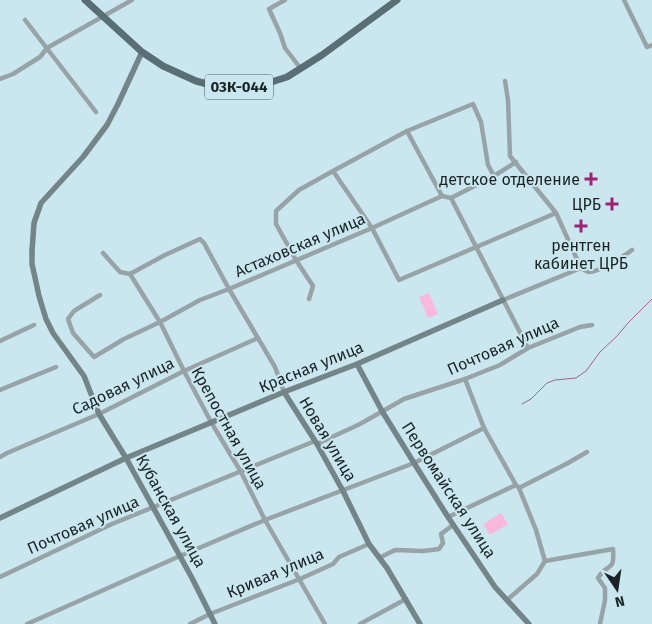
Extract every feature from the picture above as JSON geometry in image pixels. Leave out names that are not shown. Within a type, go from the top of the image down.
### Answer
[{"type":"main road","name":"03К-044","points":[[85,0],[142,52],[163,66],[211,86],[223,87],[262,85],[287,77],[397,0]]},
{"type":"street","points":[[0,79],[40,57],[47,48],[132,0]]},
{"type":"street","points":[[285,0],[269,9],[285,48],[301,69]]},
{"type":"street","points":[[624,0],[646,47],[652,45]]},
{"type":"street","points":[[25,20],[96,112]]},
{"type":"street","name":"Кубанская улица","points":[[142,52],[107,125],[83,157],[42,203],[34,224],[32,264],[39,296],[46,319],[53,333],[84,376],[99,414],[126,458],[215,624]]},
{"type":"street","points":[[505,80],[508,100],[510,156],[556,213],[581,268]]},
{"type":"street","points":[[309,299],[313,286],[276,224],[276,211],[299,190],[407,131],[472,104],[481,122],[488,165],[494,176]]},
{"type":"street","points":[[407,131],[442,196],[451,198],[494,176],[516,162]]},
{"type":"street","points":[[333,171],[372,228],[398,280],[556,213]]},
{"type":"street","name":"Астаховская улица","points":[[100,295],[74,311],[68,319],[73,334],[94,357],[124,338],[160,322],[200,300],[372,228],[442,196]]},
{"type":"street","points":[[451,198],[528,348]]},
{"type":"street","name":"Новая улица","points":[[130,274],[200,239],[204,243],[275,368],[284,392],[343,491],[369,544],[420,624]]},
{"type":"street","name":"Красная улица","points":[[0,518],[126,458],[284,392],[357,364],[581,268],[587,272],[593,271],[620,259],[632,250]]},
{"type":"street","name":"Крепостная улица","points":[[103,253],[120,272],[130,274],[160,322],[211,422],[325,624]]},
{"type":"street","points":[[0,341],[34,325]]},
{"type":"street","name":"Почтовая улица","points":[[0,577],[112,524],[360,424],[404,399],[465,379],[500,365],[528,348],[580,326],[592,325]]},
{"type":"street","name":"Садовая улица","points":[[0,458],[99,414],[184,371],[258,338]]},
{"type":"street","name":"Первомайская улица","points":[[357,364],[382,411],[453,525],[495,587],[529,624]]},
{"type":"street","points":[[0,390],[56,368]]},
{"type":"street","points":[[465,379],[484,428],[517,486],[536,530],[545,561],[537,574],[507,600]]},
{"type":"street","points":[[27,624],[265,520],[414,464],[484,428]]},
{"type":"street","points":[[448,517],[568,463],[587,452]]},
{"type":"street","points":[[379,558],[394,550],[423,551],[439,549],[443,543],[440,534],[453,525]]},
{"type":"street","name":"Кривая улица","points":[[190,624],[333,564],[339,557],[369,544]]},
{"type":"street","points":[[545,561],[613,549],[613,563],[598,578],[605,588],[605,600],[600,624]]},
{"type":"street","points":[[360,624],[406,600]]},
{"type":"shaded area","points":[[429,293],[438,314],[428,318],[419,297]]},
{"type":"shaded area","points":[[501,513],[508,524],[490,535],[483,524]]},
{"type":"waterway","points":[[522,404],[531,399],[547,383],[555,380],[576,378],[586,371],[600,352],[652,299]]},
{"type":"place","name":"детское отделение","points":[[591,179]]},
{"type":"place","name":"ЦРБ","points":[[612,204]]},
{"type":"place","name":"рентген кабинет ЦРБ","points":[[581,226]]}]
